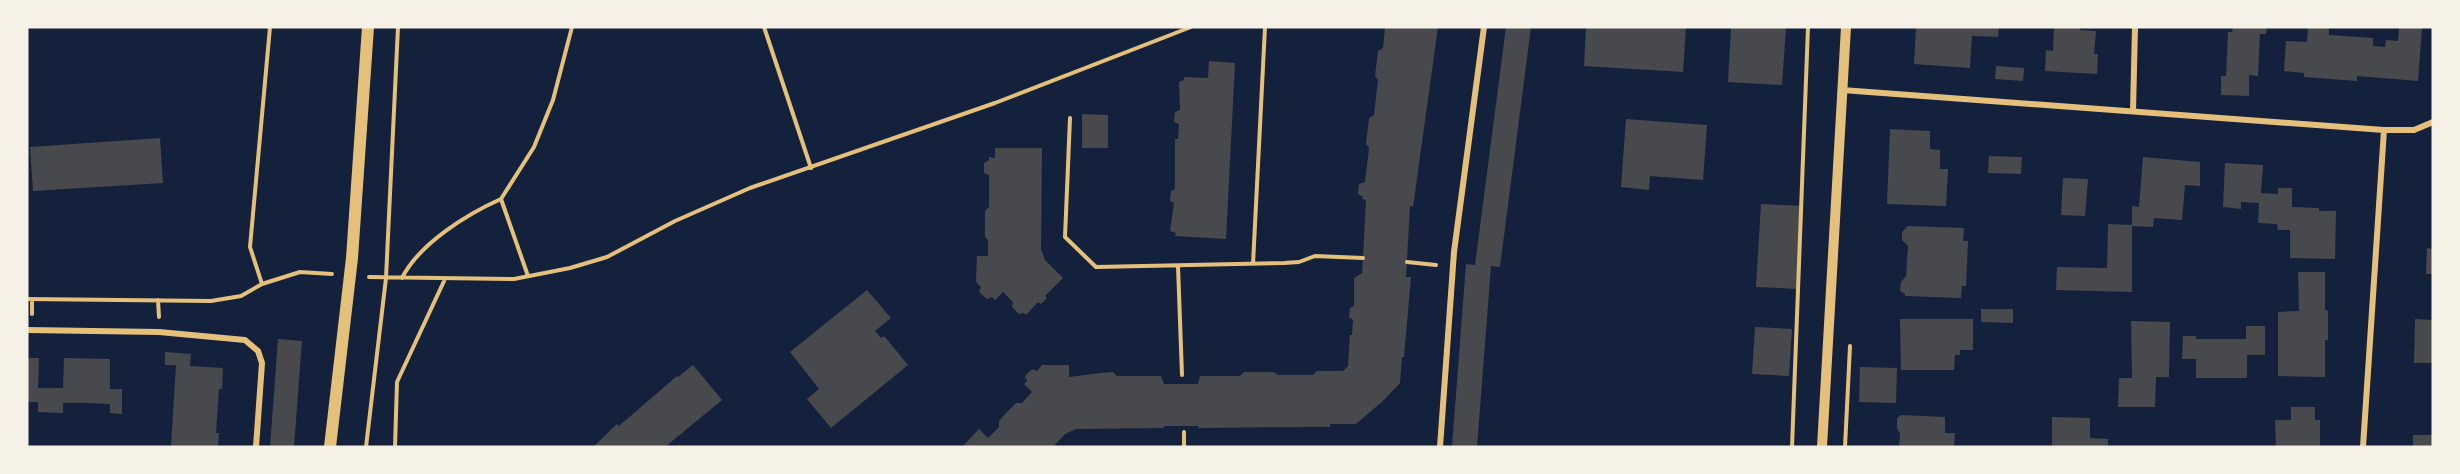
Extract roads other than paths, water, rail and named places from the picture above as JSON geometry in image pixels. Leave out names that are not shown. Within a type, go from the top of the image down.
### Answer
[{"type":"main road","points":[[330,447],[350,276],[368,27]]},
{"type":"street","points":[[1440,447],[1452,266],[1484,27]]},
{"type":"street","points":[[1822,447],[1846,27]]},
{"type":"street","points":[[2133,111],[2135,27]]},
{"type":"street","points":[[1841,90],[2384,130],[2414,129],[2433,122]]},
{"type":"street","points":[[2362,447],[2384,130]]},
{"type":"street","points":[[27,330],[159,332],[245,340],[258,351],[262,363],[256,447]]}]
